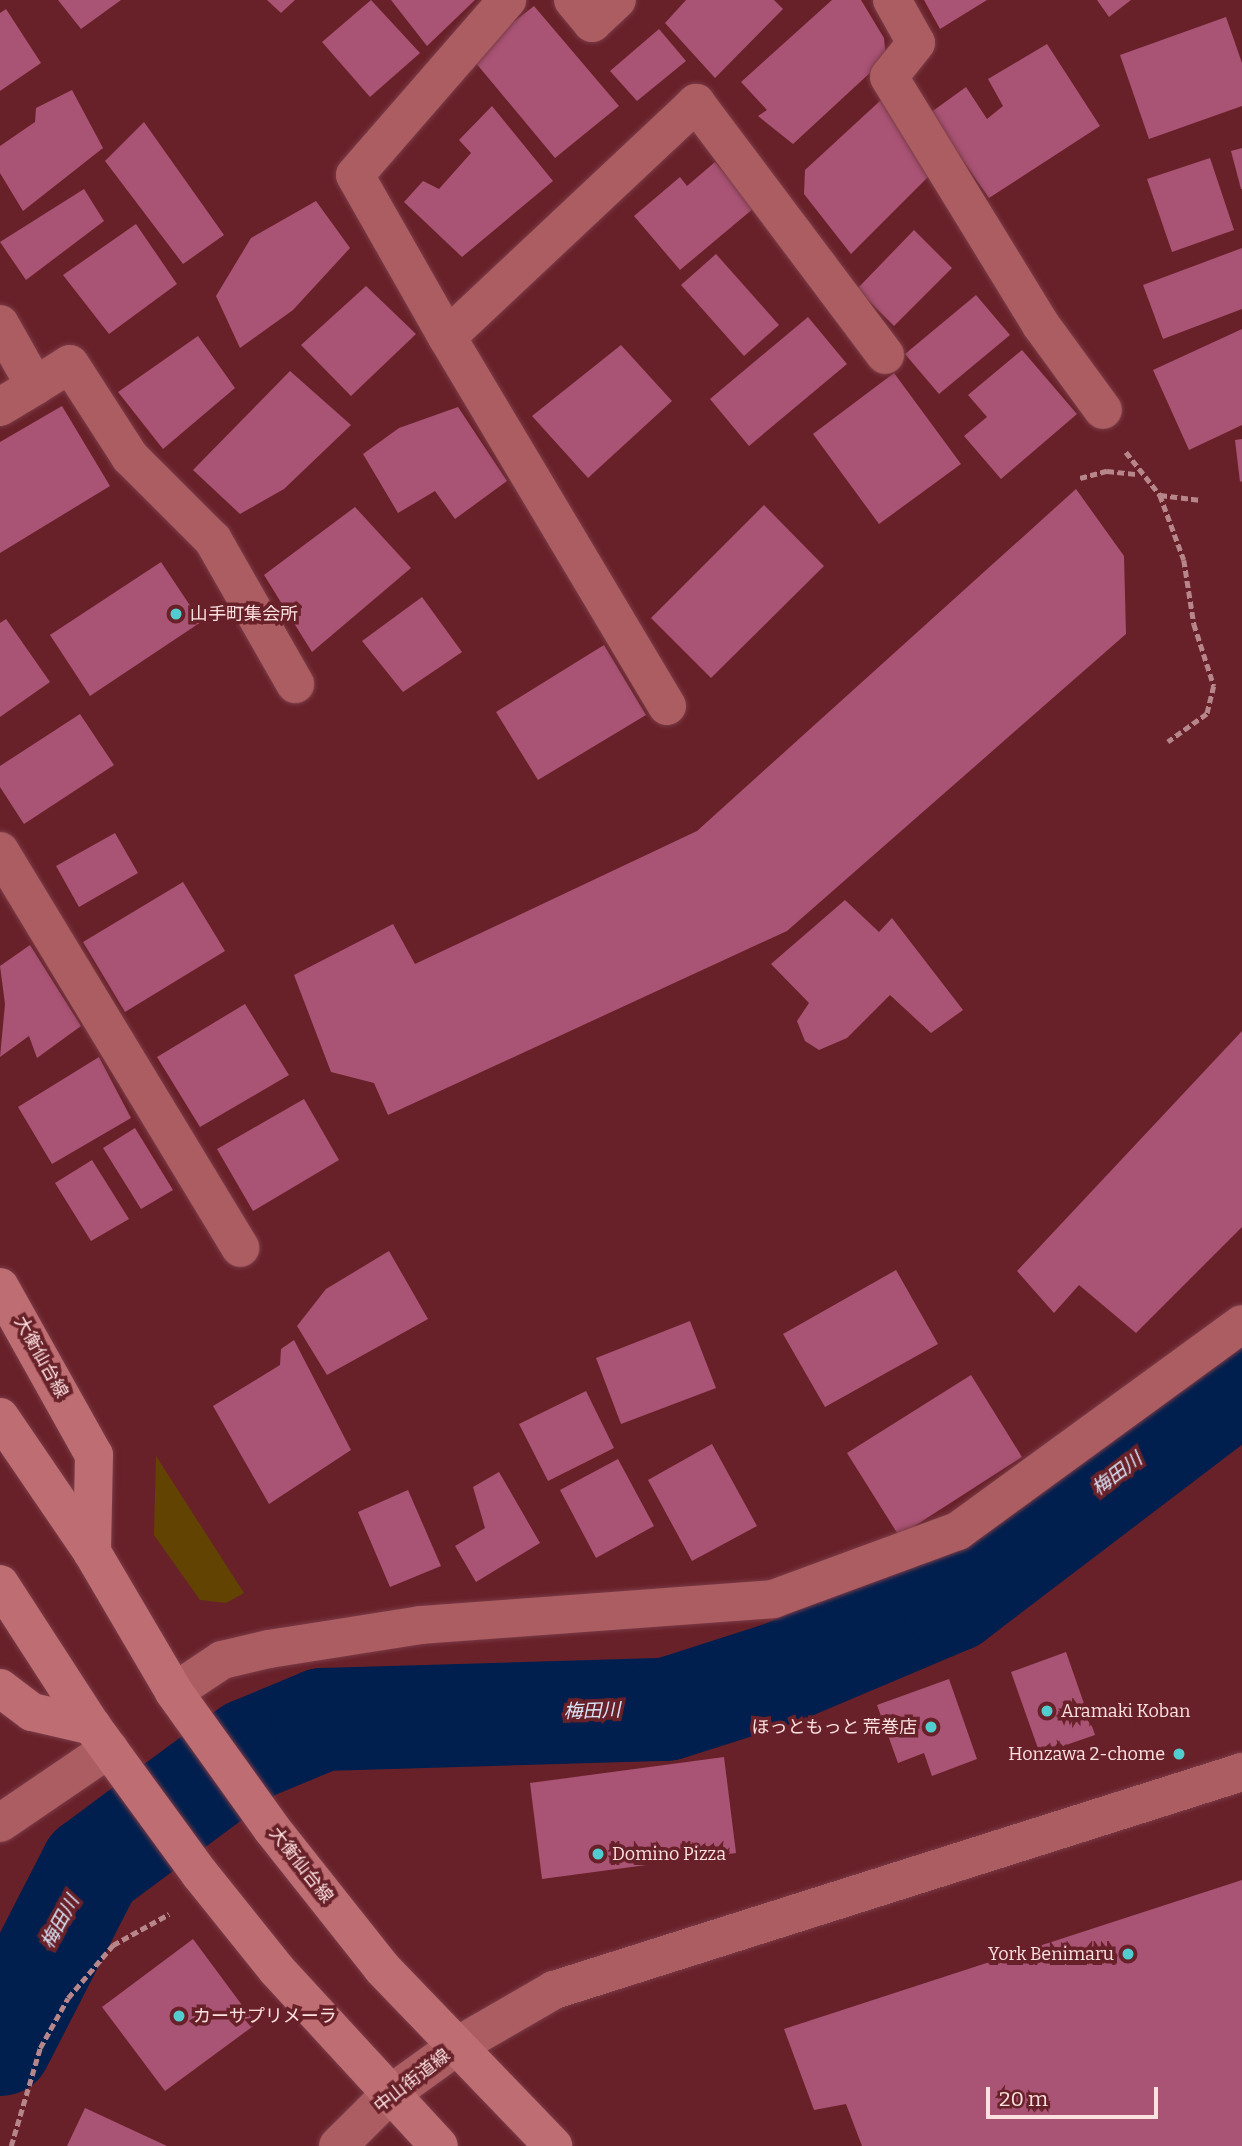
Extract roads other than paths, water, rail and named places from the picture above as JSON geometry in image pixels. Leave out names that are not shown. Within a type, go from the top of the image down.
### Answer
[{"type":"main road","name":"大衡仙台線","points":[[0,1287],[94,1455],[92,1552]]},
{"type":"main road","name":"大衡仙台線","points":[[0,1417],[92,1552],[174,1692],[272,1829],[382,1968],[553,2146]]},
{"type":"main road","points":[[0,1584],[110,1751],[200,1874],[389,2095],[439,2146]]},
{"type":"main road","points":[[0,1688],[32,1712],[110,1751]]},
{"type":"street","points":[[507,0],[355,175],[447,337],[667,706]]},
{"type":"street","points":[[573,0],[592,23],[617,0]]},
{"type":"street","points":[[892,0],[916,43],[889,77],[1041,325],[1103,410]]},
{"type":"street","points":[[447,337],[696,103],[885,355]]},
{"type":"street","points":[[0,324],[35,386]]},
{"type":"street","points":[[0,407],[70,364],[131,457],[213,540],[295,684]]},
{"type":"street","points":[[0,851],[240,1248]]},
{"type":"street","points":[[174,1692],[222,1660],[269,1649],[421,1625],[774,1599],[958,1531],[1242,1324]]},
{"type":"street","points":[[0,1823],[110,1751]]},
{"type":"street","name":"中山街道線","points":[[338,2146],[389,2095],[457,2046],[554,1990],[1242,1772]]},
{"type":"waterway","name":"梅田川","points":[[0,2044],[91,1867],[250,1749],[322,1719],[666,1709],[779,1673],[952,1600],[1242,1379]]},
{"type":"place","name":"山手町集会所","points":[[176,614]]},
{"type":"place","name":"Aramaki Koban","points":[[1047,1711]]},
{"type":"place","name":"ほっともっと 荒巻店","points":[[931,1727]]},
{"type":"place","name":"Honzawa 2-chome","points":[[1179,1754]]},
{"type":"place","name":"Domino Pizza","points":[[598,1854]]},
{"type":"place","name":"York Benimaru","points":[[1128,1954]]},
{"type":"place","name":"カーサプリメーラ","points":[[179,2016]]}]
